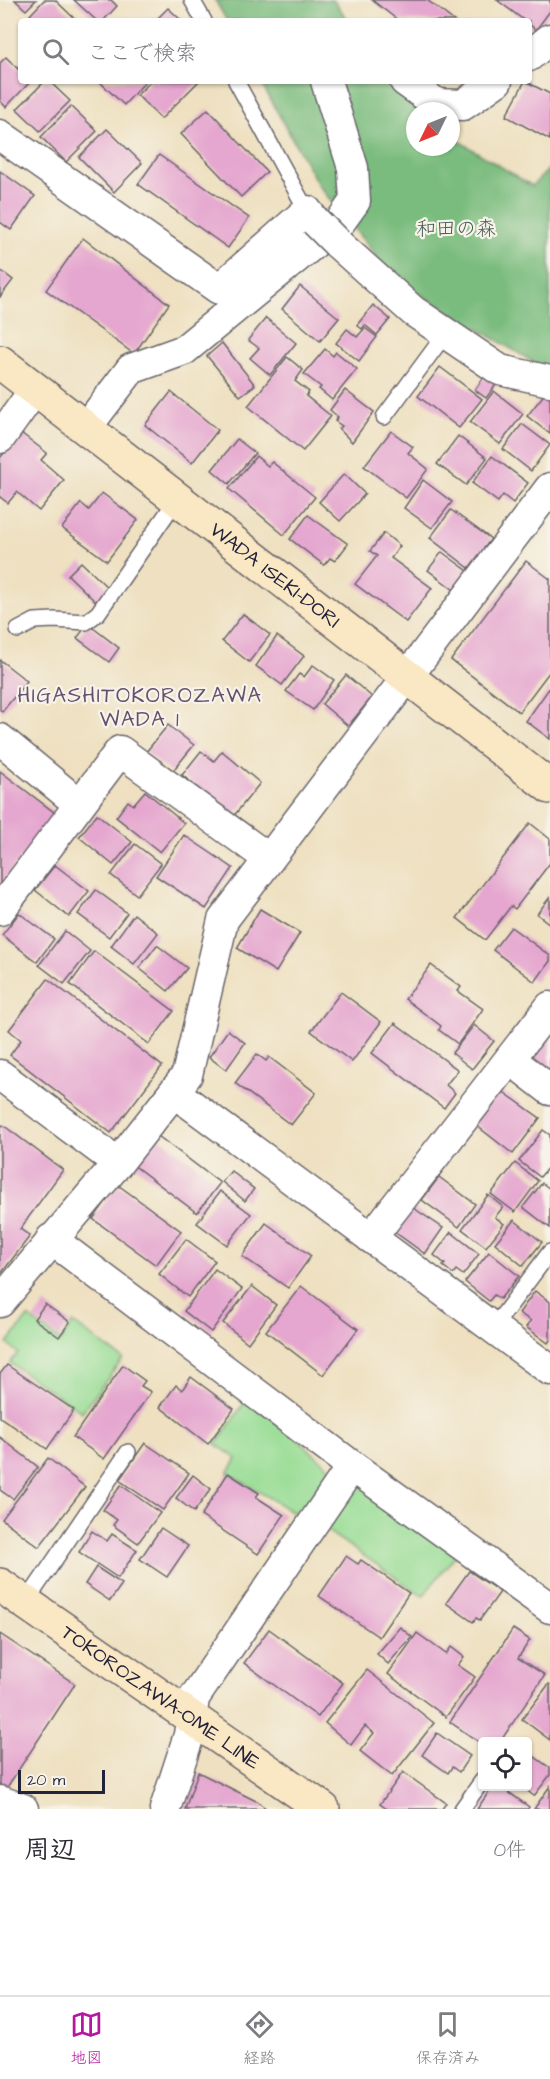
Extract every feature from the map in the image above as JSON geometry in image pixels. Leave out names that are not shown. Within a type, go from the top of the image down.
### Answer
[{"type":"street","points":[[532,54],[550,39]]},
{"type":"street","points":[[86,428],[131,369],[184,350],[340,222],[355,201],[353,168],[327,84]]},
{"type":"street","points":[[409,84],[437,104],[463,105],[493,84]]},
{"type":"street","points":[[0,135],[219,290],[311,216],[337,243],[413,311],[500,370],[550,381]]},
{"type":"street","name":"WADA ISEKI-DORI","points":[[0,362],[550,787]]},
{"type":"street","points":[[0,438],[35,389]]},
{"type":"street","points":[[0,1302],[117,1163],[187,1075],[223,921],[406,676],[548,495]]},
{"type":"street","points":[[0,739],[79,804]]},
{"type":"street","points":[[0,910],[120,750],[268,859]]},
{"type":"street","points":[[371,1238],[550,1007]]},
{"type":"street","points":[[510,1059],[550,1090]]},
{"type":"street","points":[[0,1075],[117,1163]]},
{"type":"street","points":[[174,1092],[550,1370]]},
{"type":"street","points":[[51,1239],[352,1466],[550,1608]]},
{"type":"street","points":[[165,1809],[189,1735],[194,1698],[352,1466]]},
{"type":"street","name":"TOKOROZAWA-OME LINE","points":[[13,1593],[323,1809]]},
{"type":"street","points":[[0,1801],[22,1809]]},
{"type":"lane","points":[[192,0],[202,18]]},
{"type":"lane","points":[[238,84],[311,216]]},
{"type":"lane","points":[[384,417],[446,333]]},
{"type":"lane","points":[[18,630],[35,621],[86,622],[98,613],[177,499]]},
{"type":"lane","points":[[493,1328],[550,1252]]},
{"type":"lane","points":[[13,1593],[128,1452]]},
{"type":"lane","points":[[462,1809],[478,1788]]},
{"type":"green space","points":[[215,0],[333,0],[347,18],[225,18]]},
{"type":"green space","name":"和田の森","points":[[262,84],[402,84],[418,102],[406,102],[406,156],[460,156],[460,142],[532,186],[550,168],[550,367],[538,365],[395,279],[319,186]]},
{"type":"green space","points":[[28,1317],[61,1341],[73,1323],[123,1359],[82,1412],[10,1363],[18,1353],[7,1344]]},
{"type":"green space","points":[[249,1396],[331,1469],[299,1516],[228,1473],[237,1459],[216,1444]]},
{"type":"green space","points":[[365,1483],[458,1552],[423,1596],[320,1526],[353,1486]]},
{"type":"building","points":[[15,0],[36,0],[26,10]]},
{"type":"building","points":[[44,0],[55,0],[74,18],[33,18],[30,15]]},
{"type":"building","points":[[74,0],[111,0],[117,6],[106,18],[94,18]]},
{"type":"building","points":[[372,0],[427,0],[450,18],[395,18]]},
{"type":"building","points":[[497,0],[550,0],[550,11],[536,30],[532,27],[532,18],[521,18]]},
{"type":"building","points":[[168,8],[179,18],[158,18]]},
{"type":"building","points":[[6,57],[18,69],[18,84],[28,84],[6,107],[0,101],[0,63]]},
{"type":"building","points":[[42,84],[52,84],[70,101],[40,131],[17,109]]},
{"type":"building","points":[[102,84],[143,84],[124,105]]},
{"type":"building","points":[[148,84],[196,84],[161,119],[137,95]]},
{"type":"building","points":[[523,84],[531,84],[550,94],[550,140],[506,116]]},
{"type":"building","points":[[71,106],[97,131],[66,162],[41,137]]},
{"type":"building","points":[[208,109],[267,172],[241,197],[181,134]]},
{"type":"building","points":[[107,129],[142,163],[114,192],[79,157]]},
{"type":"building","points":[[159,155],[249,218],[228,248],[138,184]]},
{"type":"building","points":[[0,171],[35,196],[11,230],[0,222]]},
{"type":"building","points":[[83,238],[169,304],[134,354],[46,290]]},
{"type":"building","points":[[0,270],[13,280],[0,297]]},
{"type":"building","points":[[300,286],[339,318],[320,341],[282,309]]},
{"type":"building","points":[[373,305],[390,319],[377,335],[365,325],[362,329],[357,325]]},
{"type":"building","points":[[266,318],[296,343],[270,375],[250,358],[259,348],[248,340]]},
{"type":"building","points":[[365,328],[377,337],[359,361],[336,343],[347,329],[357,337]]},
{"type":"building","points":[[222,343],[255,385],[240,396],[207,356]]},
{"type":"building","points":[[325,349],[333,356],[336,352],[357,369],[332,400],[319,389],[321,387],[304,374]]},
{"type":"building","points":[[287,357],[303,370],[295,381],[309,392],[306,396],[331,416],[303,451],[248,406]]},
{"type":"building","points":[[440,367],[482,399],[459,428],[418,396]]},
{"type":"building","points":[[483,378],[499,381],[486,398],[475,390]]},
{"type":"building","points":[[345,390],[374,412],[352,442],[339,429],[342,426],[335,421],[338,417],[330,410]]},
{"type":"building","points":[[494,391],[523,414],[500,444],[470,422]]},
{"type":"building","points":[[171,392],[218,430],[192,463],[145,425]]},
{"type":"building","points":[[546,392],[550,395],[550,434],[527,416]]},
{"type":"building","points":[[522,424],[550,445],[531,471],[503,449]]},
{"type":"building","points":[[391,431],[413,447],[408,453],[428,469],[406,498],[364,466]]},
{"type":"building","points":[[21,433],[47,453],[41,460],[64,480],[39,511],[17,492],[8,503],[0,497],[0,458]]},
{"type":"building","points":[[458,436],[487,458],[466,485],[437,464]]},
{"type":"building","points":[[237,439],[255,453],[229,484],[212,470]]},
{"type":"building","points":[[256,456],[268,466],[272,462],[315,497],[284,535],[229,489]]},
{"type":"building","points":[[492,456],[528,483],[513,503],[503,495],[498,502],[472,483]]},
{"type":"building","points":[[344,474],[365,494],[340,521],[319,502]]},
{"type":"building","points":[[423,480],[452,502],[432,528],[404,508]]},
{"type":"building","points":[[102,493],[138,520],[107,561],[62,528],[81,503],[89,510]]},
{"type":"building","points":[[451,510],[491,539],[469,568],[430,538]]},
{"type":"building","points":[[308,515],[348,544],[335,561],[330,558],[324,565],[290,539]]},
{"type":"building","points":[[384,533],[400,546],[391,558],[432,588],[406,622],[355,584],[377,556],[370,551]]},
{"type":"building","points":[[442,552],[468,571],[454,590],[428,570]]},
{"type":"building","points":[[526,561],[550,579],[550,671],[519,712],[451,660]]},
{"type":"building","points":[[81,562],[110,590],[97,603],[68,575]]},
{"type":"building","points":[[243,614],[270,635],[249,662],[222,641]]},
{"type":"building","points":[[88,624],[119,648],[109,662],[77,638]]},
{"type":"building","points":[[277,636],[304,656],[282,685],[256,666]]},
{"type":"building","points":[[0,660],[27,681],[2,712],[0,710]]},
{"type":"building","points":[[313,665],[334,680],[313,710],[286,691],[299,674],[304,677]]},
{"type":"building","points":[[346,675],[372,697],[348,726],[322,704]]},
{"type":"building","points":[[550,687],[550,739],[526,721]]},
{"type":"building","points":[[168,725],[194,745],[171,773],[146,752]]},
{"type":"building","points":[[201,751],[214,761],[222,751],[260,783],[233,817],[182,775]]},
{"type":"building","points":[[0,771],[55,813],[0,886]]},
{"type":"building","points":[[145,791],[184,823],[160,852],[116,817],[128,801],[133,805]]},
{"type":"building","points":[[97,814],[132,842],[113,865],[79,837]]},
{"type":"building","points":[[530,823],[550,839],[550,863],[515,909],[511,906],[485,940],[457,918]]},
{"type":"building","points":[[184,835],[233,868],[206,909],[156,876]]},
{"type":"building","points":[[135,844],[161,864],[137,895],[111,875]]},
{"type":"building","points":[[55,865],[89,891],[69,917],[35,890]]},
{"type":"building","points":[[96,890],[127,913],[109,937],[78,914]]},
{"type":"building","points":[[550,897],[550,924],[537,914]]},
{"type":"building","points":[[260,909],[300,933],[276,972],[237,948]]},
{"type":"building","points":[[19,913],[54,939],[37,962],[2,935]]},
{"type":"building","points":[[134,914],[158,933],[134,964],[111,946]]},
{"type":"building","points":[[511,927],[550,956],[550,961],[535,982],[493,950]]},
{"type":"building","points":[[65,931],[90,951],[64,984],[39,965]]},
{"type":"building","points":[[157,945],[187,968],[168,991],[139,968]]},
{"type":"building","points":[[94,951],[174,1011],[149,1044],[70,984]]},
{"type":"building","points":[[431,965],[461,987],[458,991],[483,1009],[458,1044],[439,1030],[441,1026],[405,999]]},
{"type":"building","points":[[48,979],[162,1066],[111,1133],[10,1055],[21,1040],[9,1030]]},
{"type":"building","points":[[341,992],[381,1022],[352,1062],[311,1031]]},
{"type":"building","points":[[395,1023],[458,1070],[446,1085],[455,1093],[444,1108],[372,1053]]},
{"type":"building","points":[[474,1025],[494,1041],[472,1069],[452,1053]]},
{"type":"building","points":[[228,1030],[245,1043],[226,1070],[209,1057]]},
{"type":"building","points":[[550,1030],[550,1075],[528,1058]]},
{"type":"building","points":[[257,1054],[266,1061],[269,1057],[316,1093],[291,1125],[235,1083]]},
{"type":"building","points":[[498,1088],[540,1118],[513,1154],[472,1122]]},
{"type":"building","points":[[3,1125],[63,1170],[20,1229],[30,1236],[0,1275],[0,1128]]},
{"type":"building","points":[[543,1130],[550,1135],[550,1165],[540,1177],[519,1161]]},
{"type":"building","points":[[154,1133],[220,1183],[197,1213],[132,1164]]},
{"type":"building","points":[[515,1163],[538,1181],[515,1212],[491,1194]]},
{"type":"building","points":[[231,1171],[254,1189],[245,1201],[222,1182]]},
{"type":"building","points":[[439,1177],[475,1204],[459,1227],[422,1200]]},
{"type":"building","points":[[542,1183],[550,1189],[550,1228],[523,1207]]},
{"type":"building","points":[[118,1185],[181,1231],[156,1265],[93,1219]]},
{"type":"building","points":[[220,1191],[251,1214],[227,1245],[197,1223]]},
{"type":"building","points":[[488,1195],[503,1207],[495,1217],[504,1224],[486,1247],[462,1229]]},
{"type":"building","points":[[409,1205],[443,1228],[425,1254],[392,1230]]},
{"type":"building","points":[[514,1220],[542,1242],[523,1266],[495,1243]]},
{"type":"building","points":[[266,1223],[311,1256],[288,1288],[242,1256]]},
{"type":"building","points":[[451,1232],[479,1254],[463,1275],[456,1270],[453,1274],[434,1255]]},
{"type":"building","points":[[186,1239],[215,1261],[188,1297],[159,1274]]},
{"type":"building","points":[[489,1252],[519,1276],[500,1299],[494,1295],[489,1301],[465,1282]]},
{"type":"building","points":[[215,1269],[242,1289],[211,1332],[184,1311]]},
{"type":"building","points":[[252,1286],[276,1305],[248,1343],[223,1323]]},
{"type":"building","points":[[301,1286],[358,1329],[323,1375],[266,1331]]},
{"type":"building","points":[[535,1291],[550,1302],[550,1340],[548,1343],[526,1327],[531,1321],[519,1313]]},
{"type":"building","points":[[45,1304],[70,1322],[59,1337],[34,1319]]},
{"type":"building","points":[[7,1365],[74,1410],[47,1449],[0,1417],[0,1374]]},
{"type":"building","points":[[123,1365],[145,1381],[141,1386],[151,1392],[104,1459],[73,1437]]},
{"type":"building","points":[[191,1377],[234,1409],[208,1444],[160,1407],[176,1385],[182,1390]]},
{"type":"building","points":[[0,1437],[38,1467],[13,1499],[0,1490]]},
{"type":"building","points":[[145,1443],[189,1473],[163,1510],[119,1480]]},
{"type":"building","points":[[48,1458],[85,1487],[39,1547],[2,1519]]},
{"type":"building","points":[[228,1473],[259,1493],[256,1497],[284,1515],[258,1554],[201,1516]]},
{"type":"building","points":[[193,1475],[211,1489],[194,1512],[176,1498]]},
{"type":"building","points":[[121,1485],[160,1513],[138,1543],[113,1525],[117,1520],[103,1510]]},
{"type":"building","points":[[161,1528],[188,1546],[167,1577],[140,1559]]},
{"type":"building","points":[[92,1531],[107,1541],[112,1534],[137,1550],[118,1578],[79,1552]]},
{"type":"building","points":[[346,1556],[358,1564],[361,1560],[409,1593],[379,1637],[319,1596]]},
{"type":"building","points":[[96,1567],[122,1584],[110,1601],[85,1584]]},
{"type":"building","points":[[469,1571],[500,1592],[480,1620],[476,1618],[473,1622],[446,1603]]},
{"type":"building","points":[[400,1627],[412,1637],[388,1664],[377,1654]]},
{"type":"building","points":[[269,1629],[343,1683],[318,1717],[244,1663]]},
{"type":"building","points":[[513,1629],[530,1640],[518,1658],[545,1675],[503,1737],[478,1737],[478,1741],[450,1722]]},
{"type":"building","points":[[417,1633],[446,1654],[451,1647],[464,1657],[458,1665],[475,1677],[446,1717],[388,1674]]},
{"type":"building","points":[[0,1634],[75,1684],[2,1795],[0,1793]]},
{"type":"building","points":[[367,1670],[434,1723],[392,1776],[360,1751],[374,1733],[365,1726],[351,1745],[325,1723]]},
{"type":"building","points":[[550,1685],[550,1740],[522,1719]]},
{"type":"building","points":[[437,1733],[470,1756],[459,1772],[452,1767],[448,1773],[422,1755]]},
{"type":"building","points":[[532,1755],[550,1768],[550,1775],[534,1796],[528,1791],[532,1791]]},
{"type":"building","points":[[198,1772],[256,1801],[267,1809],[185,1809]]},
{"type":"building","points":[[403,1772],[446,1803],[442,1809],[387,1809],[380,1804]]},
{"type":"building","points":[[550,1786],[550,1809],[534,1809]]},
{"type":"building","points":[[490,1791],[507,1791],[529,1807],[528,1809],[477,1809]]},
{"type":"district","name":"HIGASHITOKOROZAWA WADA 1","points":[[140,707]]}]
